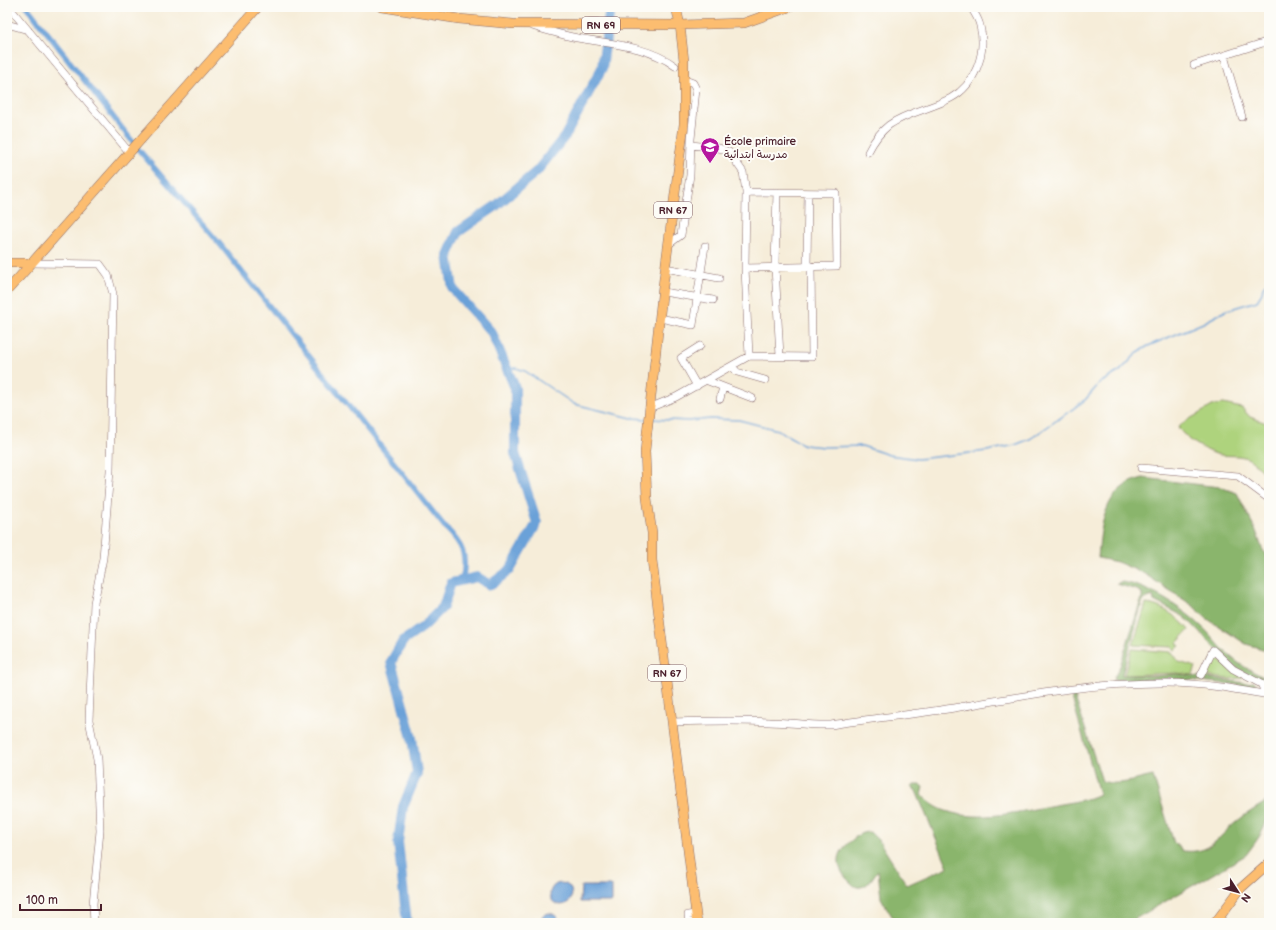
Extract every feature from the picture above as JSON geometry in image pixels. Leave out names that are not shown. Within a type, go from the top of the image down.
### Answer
[{"type":"main road","points":[[7,291],[258,7]]},
{"type":"main road","name":"RN 69","points":[[382,7],[459,19],[524,24],[680,26],[744,23],[789,7]]},
{"type":"main road","name":"RN 67","points":[[676,7],[680,26],[685,80],[684,124],[662,292],[649,411],[645,469],[652,533],[652,560],[696,919]]},
{"type":"main road","points":[[7,263],[32,263]]},
{"type":"main road","points":[[1215,923],[1241,888],[1269,863]]},
{"type":"main road","points":[[1220,923],[1245,889],[1269,868]]},
{"type":"street","points":[[9,7],[129,152]]},
{"type":"street","points":[[868,152],[874,141],[887,127],[896,121],[950,98],[961,91],[974,74],[980,60],[981,34],[980,26],[971,7]]},
{"type":"street","points":[[7,24],[29,31]]},
{"type":"street","points":[[524,24],[568,36],[632,48],[662,57],[675,66]]},
{"type":"street","points":[[1194,65],[1269,41]]},
{"type":"street","points":[[1224,56],[1242,117]]},
{"type":"street","points":[[669,244],[681,235],[690,175],[696,89],[693,83],[685,80]]},
{"type":"street","points":[[691,145],[719,148],[729,152],[743,172],[746,192],[745,268],[749,356]]},
{"type":"street","points":[[745,268],[837,266],[836,193],[746,192]]},
{"type":"street","points":[[777,192],[775,267],[780,356]]},
{"type":"street","points":[[649,411],[708,380],[749,356],[812,357],[808,193]]},
{"type":"street","points":[[660,318],[693,325],[705,246]]},
{"type":"street","points":[[32,263],[100,264],[108,275],[113,294],[110,471],[103,558],[94,603],[89,720],[97,759],[100,831],[93,904],[94,923]]},
{"type":"street","points":[[665,268],[719,278]]},
{"type":"street","points":[[662,292],[713,300]]},
{"type":"street","points":[[697,386],[681,358],[700,346]]},
{"type":"street","points":[[732,366],[737,372],[766,380]]},
{"type":"street","points":[[708,380],[752,398]]},
{"type":"street","points":[[720,399],[724,387]]},
{"type":"street","points":[[1141,468],[1238,476],[1269,500]]},
{"type":"street","points":[[1201,675],[1213,650],[1233,669],[1261,684],[1268,694]]},
{"type":"street","points":[[673,722],[735,720],[796,723],[816,726],[831,725],[941,710],[1033,694],[1112,684],[1168,683],[1232,688],[1268,694]]},
{"type":"street","points":[[689,923],[688,915],[696,919]]},
{"type":"green space","points":[[1223,404],[1242,408],[1250,417],[1269,424],[1269,475],[1263,472],[1247,458],[1220,455],[1206,449],[1185,436],[1178,427],[1214,405]]},
{"type":"green space","points":[[1143,478],[1220,487],[1237,493],[1269,561],[1269,651],[1246,644],[1206,618],[1192,605],[1143,573],[1117,562],[1098,558],[1103,520],[1112,498],[1130,483]]},
{"type":"green space","points":[[1120,582],[1130,583],[1140,587],[1173,604],[1204,629],[1234,660],[1269,680],[1269,685],[1234,667],[1189,621],[1183,616],[1154,601],[1153,596],[1146,598],[1142,603],[1122,675],[1156,676],[1177,674],[1247,683],[1254,682],[1258,687],[1253,689],[1239,685],[1180,679],[1113,680],[1120,666],[1142,597],[1142,593],[1137,590],[1117,584]]},
{"type":"green space","points":[[1146,604],[1158,607],[1170,613],[1189,630],[1177,643],[1180,646],[1175,650],[1172,647],[1133,645]]},
{"type":"green space","points":[[1132,649],[1172,652],[1179,662],[1196,667],[1193,675],[1177,673],[1124,675]]},
{"type":"green space","points":[[1214,655],[1243,678],[1229,679],[1205,676]]},
{"type":"green space","points":[[1071,694],[1074,694],[1102,781],[1108,783],[1121,783],[1153,776],[1174,843],[1183,851],[1207,848],[1218,840],[1239,820],[1269,800],[1266,824],[1256,842],[1246,855],[1128,923],[896,923],[881,898],[878,870],[869,883],[861,887],[855,886],[845,877],[839,861],[842,850],[862,833],[867,832],[870,832],[879,841],[907,885],[948,867],[916,791],[912,787],[914,785],[920,785],[923,787],[921,795],[939,808],[946,811],[973,816],[1015,813],[1078,801],[1099,794]]},
{"type":"water","points":[[561,883],[569,886],[572,894],[569,902],[561,905],[553,902],[550,894],[553,886]]},
{"type":"water","points":[[581,886],[612,886],[612,902],[580,902]]},
{"type":"water","points":[[549,913],[556,916],[560,923],[539,923],[543,915]]},
{"type":"waterway","points":[[27,7],[132,141]]},
{"type":"waterway","points":[[407,923],[398,842],[403,807],[417,773],[412,738],[391,662],[403,641],[423,627],[443,607],[451,583],[477,577],[490,585],[510,570],[537,523],[515,453],[515,388],[492,333],[453,289],[448,255],[458,232],[496,206],[537,171],[565,136],[602,68],[610,7]]},
{"type":"waterway","points":[[138,149],[219,243],[456,539],[460,545],[464,557],[464,572],[462,581]]},
{"type":"waterway","points":[[652,419],[688,421],[711,419],[739,420],[778,430],[804,445],[824,447],[862,446],[889,455],[918,459],[987,451],[1015,445],[1030,439],[1085,400],[1100,383],[1120,371],[1138,352],[1148,346],[1203,323],[1227,310],[1257,301],[1262,293],[1263,287],[1269,280]]},
{"type":"waterway","points":[[507,369],[516,368],[525,371],[574,404],[632,418],[646,419]]},
{"type":"place","name":"École primaire مدرسة ابتدائية","points":[[710,164]]}]
